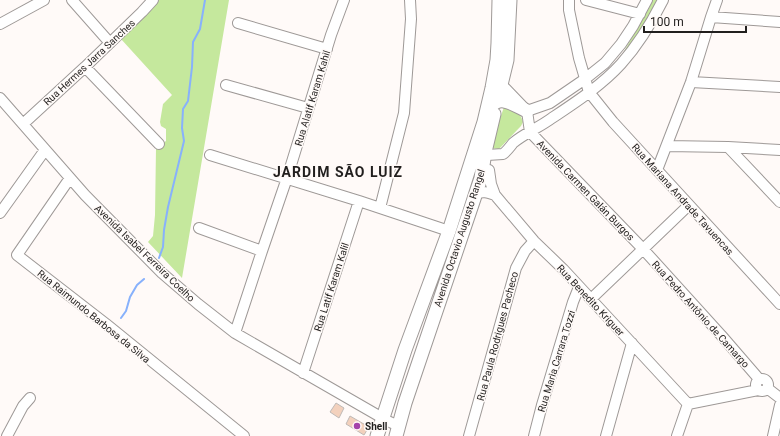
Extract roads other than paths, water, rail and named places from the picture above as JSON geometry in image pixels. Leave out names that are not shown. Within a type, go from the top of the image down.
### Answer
[{"type":"main road","name":"Avenida Octavio Augusto Rangel","points":[[377,436],[405,350],[449,231],[484,122],[497,60],[499,0]]},
{"type":"main road","name":"Avenida Octavio Augusto Rangel","points":[[397,431],[475,194],[485,174],[485,152],[507,60],[510,0]]},
{"type":"main road","points":[[485,152],[482,148],[484,122],[492,104],[497,101],[508,102],[527,111]]},
{"type":"street","points":[[0,24],[44,0]]},
{"type":"street","points":[[72,0],[110,43]]},
{"type":"street","name":"Rua Hermes Jarra Sanches","points":[[23,124],[85,67],[153,0]]},
{"type":"street","name":"Rua Alatif Karam Kahil","points":[[235,333],[287,178],[308,108],[344,0]]},
{"type":"street","points":[[380,208],[404,113],[411,19],[410,0]]},
{"type":"street","points":[[569,0],[569,10],[579,58],[589,92]]},
{"type":"street","points":[[586,0],[640,14]]},
{"type":"street","points":[[527,111],[550,103],[585,79],[604,63],[621,44],[647,0]]},
{"type":"street","points":[[485,174],[514,142],[551,119],[589,92],[621,64],[631,52],[655,16],[663,0]]},
{"type":"street","points":[[657,170],[691,82],[717,0]]},
{"type":"street","points":[[711,17],[780,22]]},
{"type":"street","points":[[238,23],[327,49]]},
{"type":"street","points":[[85,67],[159,144]]},
{"type":"street","points":[[691,82],[780,87]]},
{"type":"street","points":[[501,84],[527,111],[530,132]]},
{"type":"street","points":[[226,85],[308,108]]},
{"type":"street","name":"Rua Mariana Andrade Tavuencas","points":[[589,92],[613,122],[780,304]]},
{"type":"street","name":"Avenida Isabel Ferreira Coelho","points":[[1,100],[85,195],[162,273],[198,304],[235,333],[379,416],[397,431]]},
{"type":"street","name":"Avenida Carmen Galán Burgos","points":[[530,132],[643,249]]},
{"type":"street","points":[[667,146],[780,150]]},
{"type":"street","points":[[728,147],[780,202]]},
{"type":"street","points":[[0,213],[45,150]]},
{"type":"street","points":[[485,152],[488,155],[503,154]]},
{"type":"street","points":[[210,155],[287,178],[449,231]]},
{"type":"street","name":"Rua Benedito Kriguer","points":[[485,174],[495,195],[534,241],[591,299],[688,404]]},
{"type":"street","name":"Rua Raimundo Barbosa da Silva","points":[[70,178],[17,255],[106,324],[244,436]]},
{"type":"street","points":[[475,194],[482,191],[495,195]]},
{"type":"street","name":"Rua Latif Karam Kalil","points":[[303,373],[359,201]]},
{"type":"street","points":[[591,299],[689,205]]},
{"type":"street","points":[[199,228],[262,251]]},
{"type":"street","name":"Rua Paula Rodrigues Pacheco","points":[[470,436],[516,268],[534,241]]},
{"type":"street","name":"Rua Pedro Antônio de Camargo","points":[[643,249],[759,379],[756,382],[756,385],[763,389]]},
{"type":"street","name":"Rua Maria Carrara Tozzi","points":[[534,436],[542,405],[579,287]]},
{"type":"street","points":[[606,436],[632,343]]},
{"type":"street","points":[[677,436],[688,404],[763,389],[780,398]]},
{"type":"street","points":[[7,436],[23,406],[30,398]]},
{"type":"street","points":[[773,436],[780,404]]},
{"type":"waterway","points":[[159,258],[163,247],[168,207],[184,141],[182,128],[183,109],[188,101],[193,42],[200,29],[205,0]]},
{"type":"waterway","points":[[121,318],[126,311],[130,297],[137,285],[144,279]]},
{"type":"place","name":"Shell","points":[[357,426]]},
{"type":"district","name":"JARDIM SÃO LUIZ","points":[[338,172]]}]
